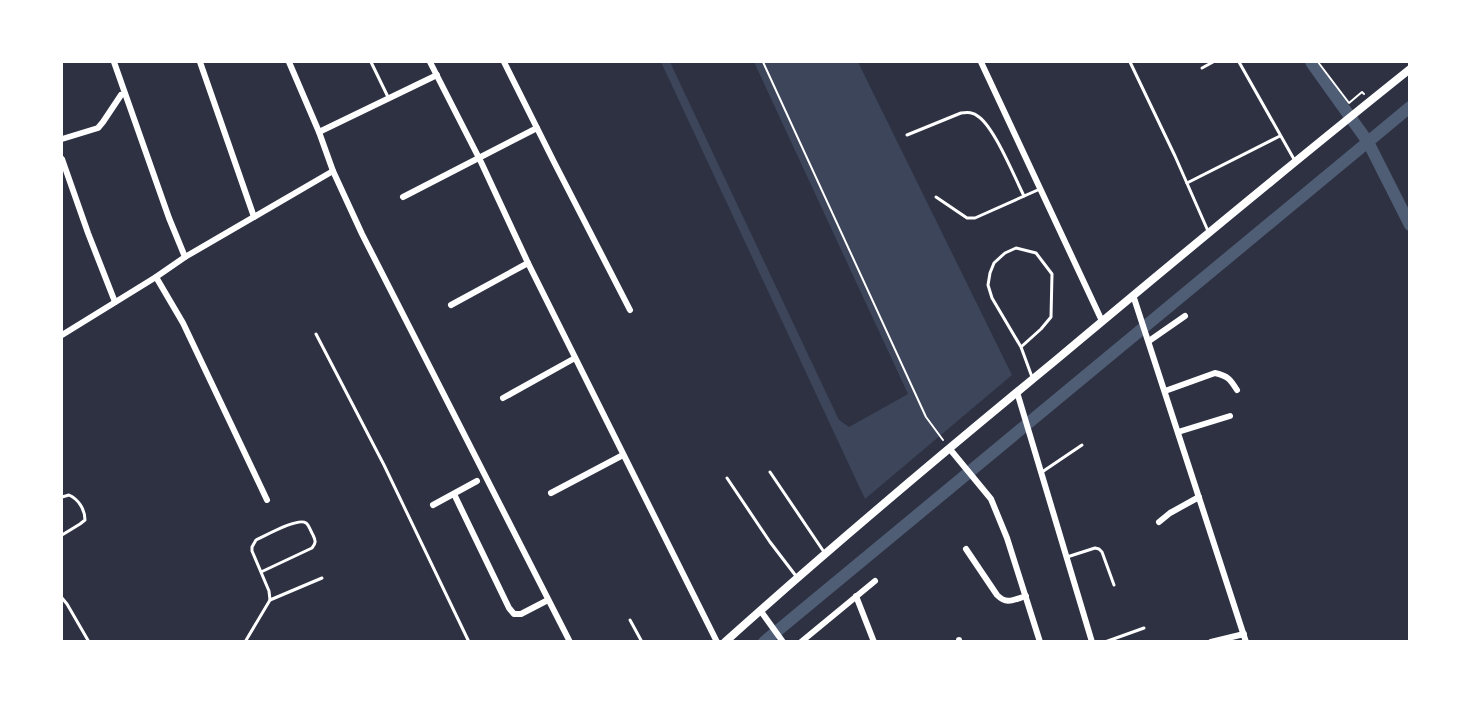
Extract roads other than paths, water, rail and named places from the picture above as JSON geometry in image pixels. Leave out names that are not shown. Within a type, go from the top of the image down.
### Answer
[{"type":"main road","points":[[725,642],[797,577],[949,448],[1410,69]]},
{"type":"street","points":[[114,62],[185,257]]},
{"type":"street","points":[[200,62],[254,217]]},
{"type":"street","points":[[289,62],[333,171],[362,234],[570,642]]},
{"type":"street","points":[[430,62],[717,642]]},
{"type":"street","points":[[504,62],[630,310]]},
{"type":"street","points":[[981,62],[1102,321]]},
{"type":"street","points":[[319,132],[437,75]]},
{"type":"street","points":[[62,139],[98,128],[121,95]]},
{"type":"street","points":[[403,198],[537,128]]},
{"type":"street","points":[[62,159],[115,302]]},
{"type":"street","points":[[62,335],[185,257],[333,171]]},
{"type":"street","points":[[451,305],[528,262]]},
{"type":"street","points":[[156,277],[183,323],[267,500]]},
{"type":"street","points":[[1133,295],[1246,642]]},
{"type":"street","points":[[1148,340],[1185,316]]},
{"type":"street","points":[[503,398],[575,358]]},
{"type":"street","points":[[1165,392],[1215,373],[1229,378],[1236,390]]},
{"type":"street","points":[[1017,392],[1092,642]]},
{"type":"street","points":[[1178,432],[1230,416]]},
{"type":"street","points":[[949,448],[991,499],[999,516],[1040,642]]},
{"type":"street","points":[[551,493],[623,454]]},
{"type":"street","points":[[433,505],[477,481]]},
{"type":"street","points":[[454,494],[514,614],[521,614],[548,600]]},
{"type":"street","points":[[1159,522],[1170,513],[1199,497]]},
{"type":"street","points":[[966,549],[1002,600],[1008,602],[1026,596]]},
{"type":"street","points":[[801,642],[875,581]]},
{"type":"street","points":[[856,596],[874,642]]},
{"type":"street","points":[[760,610],[783,642]]},
{"type":"street","points":[[1211,642],[1244,634]]},
{"type":"lane","points":[[370,62],[388,99]]},
{"type":"lane","points":[[1130,62],[1209,232]]},
{"type":"lane","points":[[1202,68],[1213,62]]},
{"type":"lane","points":[[1239,62],[1295,163]]},
{"type":"lane","points":[[907,135],[961,113],[969,112],[979,116],[992,132],[1024,196]]},
{"type":"lane","points":[[1187,183],[1280,136]]},
{"type":"lane","points":[[936,197],[967,218],[975,218],[1040,189]]},
{"type":"lane","points":[[1021,347],[1051,317],[1052,274],[1036,253],[1016,248],[1005,253],[994,263],[988,285],[992,298],[1021,347],[1033,378]]},
{"type":"lane","points":[[316,334],[384,465],[468,642]]},
{"type":"lane","points":[[1041,473],[1082,445]]},
{"type":"lane","points":[[770,472],[825,553]]},
{"type":"lane","points":[[727,478],[770,542],[797,577]]},
{"type":"lane","points":[[62,497],[69,495],[75,498],[85,513],[85,519],[62,535]]},
{"type":"lane","points":[[261,572],[315,545],[307,523],[296,521],[256,540],[252,547],[252,551],[269,591],[270,600]]},
{"type":"lane","points":[[1066,557],[1095,548],[1099,549],[1114,585]]},
{"type":"lane","points":[[244,642],[270,600],[322,578]]},
{"type":"lane","points":[[62,598],[68,604],[89,642]]},
{"type":"lane","points":[[630,620],[642,642]]},
{"type":"lane","points":[[1105,642],[1144,628]]},
{"type":"waterway","points":[[1311,62],[1368,142],[1410,225]]},
{"type":"waterway","points":[[764,642],[1410,107]]}]
